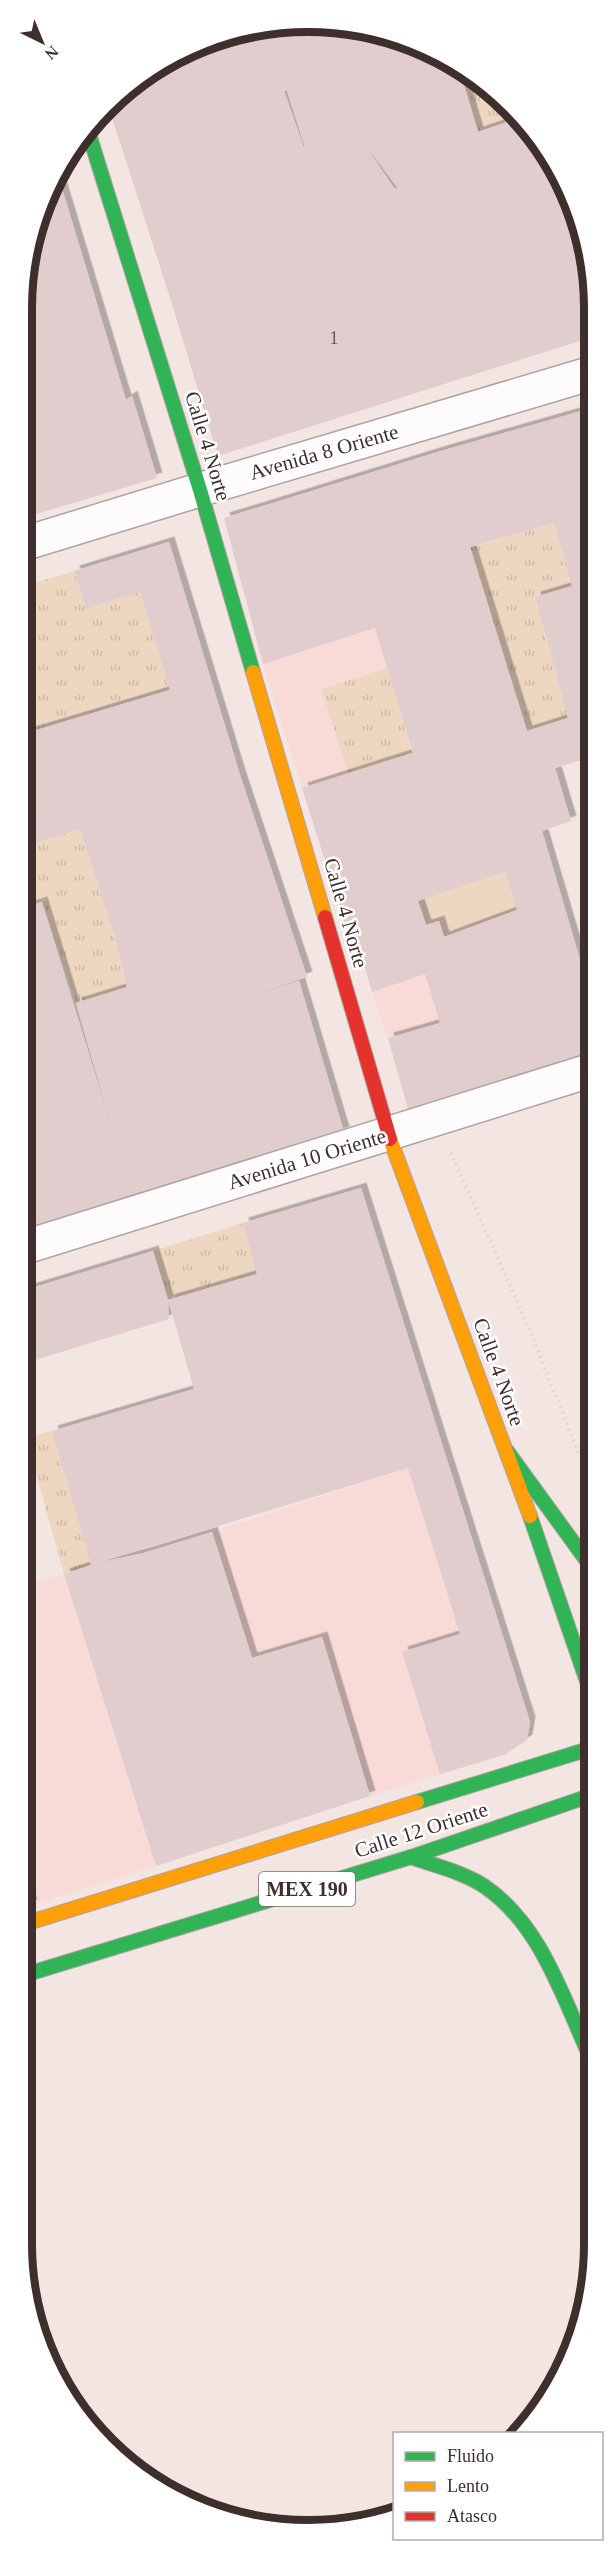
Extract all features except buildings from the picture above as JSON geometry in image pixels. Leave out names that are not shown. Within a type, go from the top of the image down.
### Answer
[{"type":"main road","name":"Calle 4 Norte","points":[[90,138],[200,490],[388,1134],[507,1451],[584,1676]]},
{"type":"main road","points":[[507,1451],[534,1491],[564,1526],[584,1556]]},
{"type":"main road","name":"Calle 12 Oriente","points":[[32,1922],[584,1750]]},
{"type":"main road","name":"Calle 12 Oriente","points":[[32,1973],[411,1857],[584,1797]]},
{"type":"main road","points":[[411,1857],[481,1884],[496,1894],[514,1912],[539,1949],[584,2046]]},
{"type":"street","name":"Avenida 8 Oriente","points":[[32,541],[584,375]]},
{"type":"street","name":"Avenida 10 Oriente","points":[[32,1245],[584,1073]]},
{"type":"shaded area","points":[[375,628],[387,668],[321,689],[348,773],[302,788],[263,664]]},
{"type":"shaded area","points":[[425,974],[440,1023],[388,1038],[372,992]]},
{"type":"shaded area","points":[[408,1468],[460,1634],[402,1653],[440,1774],[370,1796],[322,1637],[252,1658],[212,1532]]},
{"type":"shaded area","points":[[64,1574],[156,1866],[32,1905],[32,1584]]},
{"type":"green space","points":[[462,79],[511,121],[478,132]]},
{"type":"green space","points":[[554,523],[572,586],[535,598],[568,718],[527,731],[469,548]]},
{"type":"green space","points":[[74,571],[86,609],[140,592],[170,689],[32,731],[32,583]]},
{"type":"green space","points":[[387,668],[412,753],[348,773],[321,689]]},
{"type":"green space","points":[[80,829],[116,941],[127,987],[76,1003],[42,902],[53,896],[32,903],[32,844]]},
{"type":"green space","points":[[505,872],[518,912],[444,937],[439,921],[426,925],[418,901]]},
{"type":"green space","points":[[243,1223],[257,1274],[168,1300],[153,1251]]},
{"type":"green space","points":[[52,1431],[91,1565],[64,1574],[32,1459],[32,1436]]},
{"type":"traffic: fast","points":[[90,138],[200,490],[253,672]]},
{"type":"traffic: fast","points":[[507,1451],[584,1557]]},
{"type":"traffic: fast","points":[[530,1516],[584,1673]]},
{"type":"traffic: fast","points":[[417,1802],[584,1750]]},
{"type":"traffic: fast","points":[[32,1973],[411,1857],[584,1798]]},
{"type":"traffic: fast","points":[[411,1857],[476,1881],[504,1902],[536,1943],[561,1990],[584,2043]]},
{"type":"traffic: slow","points":[[253,672],[325,917]]},
{"type":"traffic: slow","points":[[390,1139],[530,1516]]},
{"type":"traffic: slow","points":[[32,1922],[417,1802]]},
{"type":"traffic: jam","points":[[325,917],[390,1139]]}]
